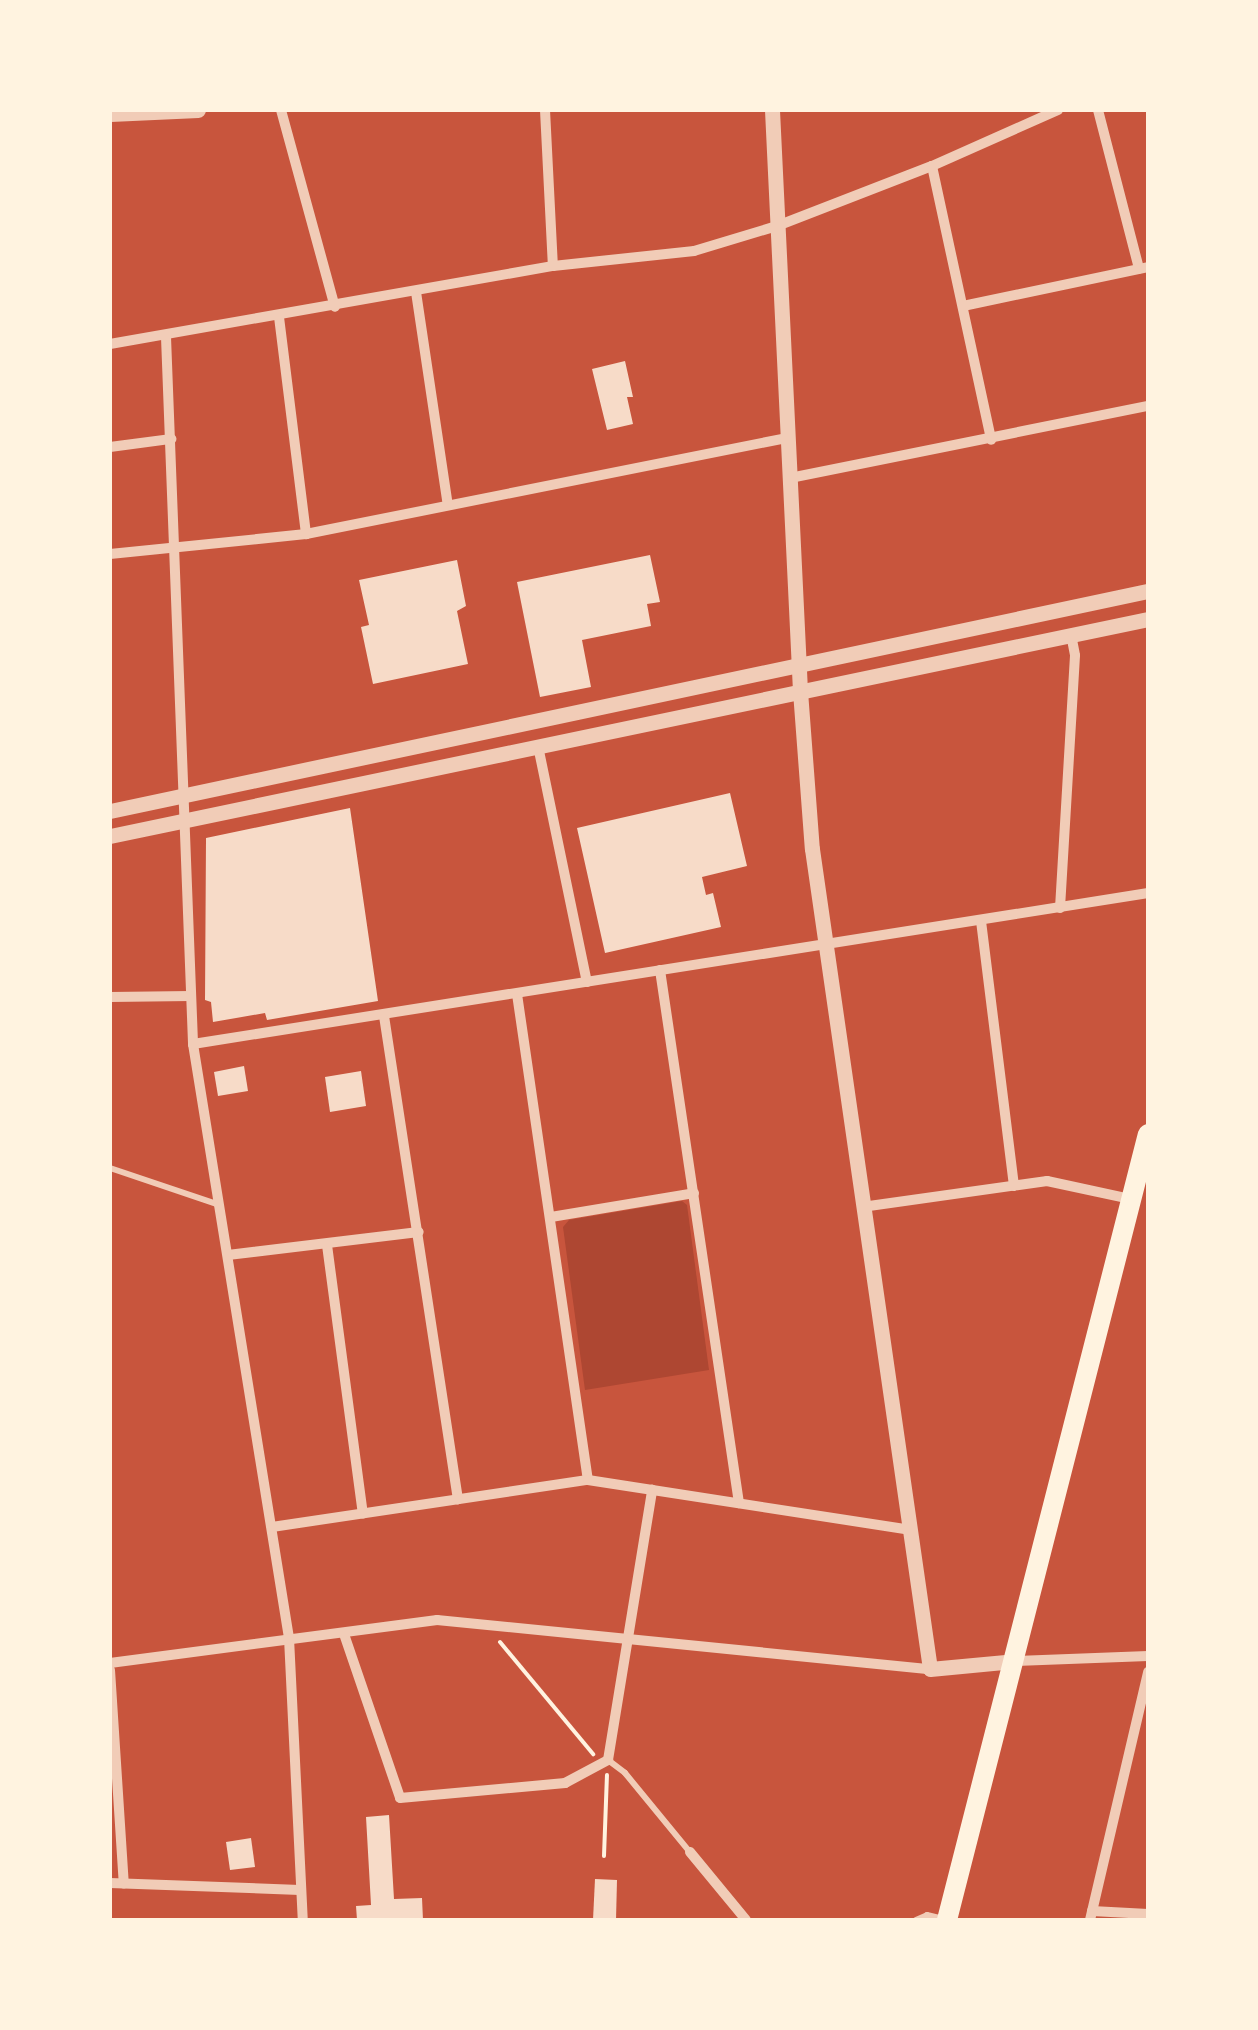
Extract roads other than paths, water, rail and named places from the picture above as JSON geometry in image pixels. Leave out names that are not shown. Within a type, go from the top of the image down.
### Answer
[{"type":"main road","points":[[948,1920],[1148,1134]]},
{"type":"street","points":[[110,114],[198,110]]},
{"type":"street","points":[[281,110],[335,307]]},
{"type":"street","points":[[545,110],[553,266]]},
{"type":"street","points":[[772,110],[800,690],[825,944],[930,1669]]},
{"type":"street","points":[[110,342],[166,337],[553,266],[694,251],[777,226],[932,166],[1058,110]]},
{"type":"street","points":[[963,306],[1143,268],[1098,110]]},
{"type":"street","points":[[932,166],[990,440]]},
{"type":"street","points":[[416,292],[448,505]]},
{"type":"street","points":[[278,317],[306,534]]},
{"type":"street","points":[[166,337],[177,545],[193,1044],[289,1638],[303,1920]]},
{"type":"street","points":[[790,478],[1148,406]]},
{"type":"street","points":[[110,554],[306,534],[788,438]]},
{"type":"street","points":[[110,447],[172,439]]},
{"type":"street","points":[[110,811],[1148,590]]},
{"type":"street","points":[[110,836],[1148,619]]},
{"type":"street","points":[[1060,908],[1076,655],[1071,635]]},
{"type":"street","points":[[538,746],[588,982]]},
{"type":"street","points":[[193,1044],[1148,894]]},
{"type":"street","points":[[981,921],[1014,1186]]},
{"type":"street","points":[[660,970],[740,1503]]},
{"type":"street","points":[[518,994],[588,1480]]},
{"type":"street","points":[[110,997],[191,996]]},
{"type":"street","points":[[384,1016],[458,1500]]},
{"type":"street","points":[[862,1207],[1059,1182],[1131,1199]]},
{"type":"street","points":[[551,1217],[694,1193]]},
{"type":"street","points":[[228,1255],[418,1232]]},
{"type":"street","points":[[328,1245],[363,1514]]},
{"type":"street","points":[[272,1527],[588,1480],[911,1530]]},
{"type":"street","points":[[344,1634],[400,1798],[565,1783],[604,1761],[629,1641],[652,1490]]},
{"type":"street","points":[[124,1884],[110,1666],[437,1620],[930,1669],[1148,1656]]},
{"type":"street","points":[[1148,1672],[1091,1915],[1148,1914]]},
{"type":"street","points":[[690,1852],[746,1920]]},
{"type":"street","points":[[110,1883],[300,1890]]},
{"type":"lane","points":[[110,1168],[218,1204]]},
{"type":"lane","points":[[604,1761],[625,1773],[690,1852]]},
{"type":"lane","points":[[916,1920],[927,1915],[948,1920]]}]
